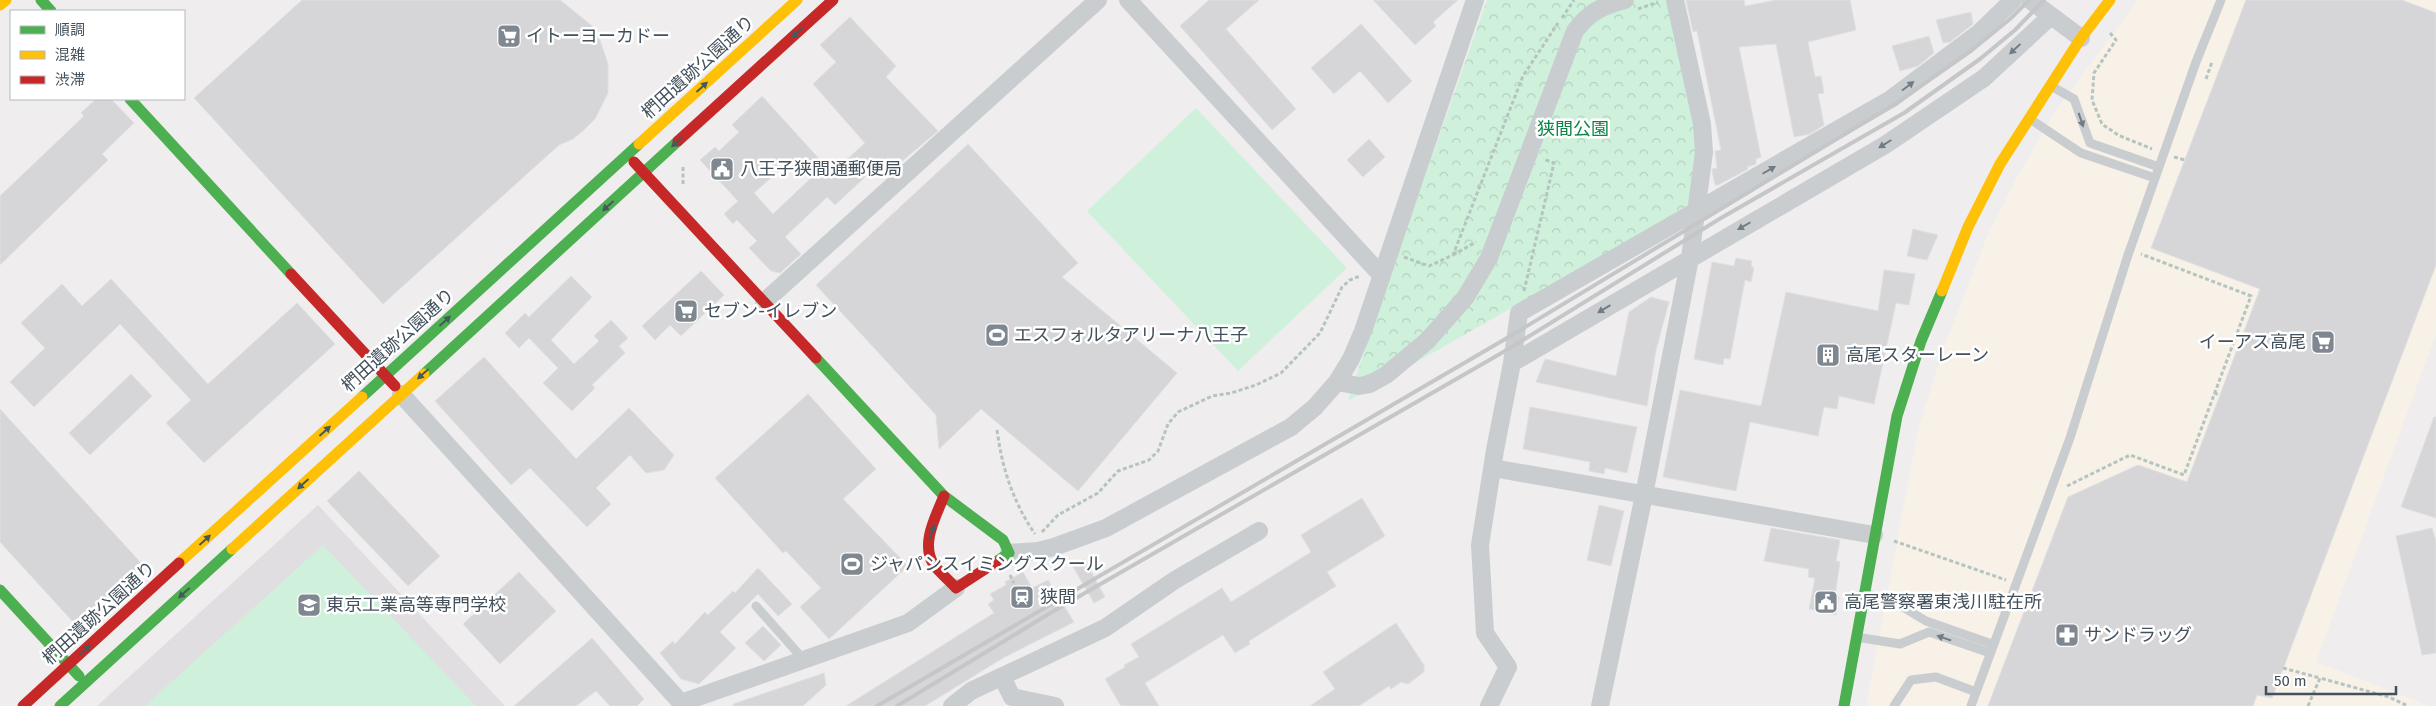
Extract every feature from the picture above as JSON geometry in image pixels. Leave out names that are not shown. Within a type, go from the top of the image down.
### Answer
[{"type":"street","points":[[0,5],[6,0]]},
{"type":"street","points":[[41,0],[50,10]]},
{"type":"street","name":"椚田遺跡公園通り","points":[[23,706],[798,0]]},
{"type":"street","points":[[60,706],[833,0]]},
{"type":"street","points":[[764,302],[1098,0]]},
{"type":"street","points":[[1128,0],[1382,276]]},
{"type":"street","points":[[131,100],[385,376],[682,705],[908,623],[1009,553],[1038,551],[1054,547],[1106,528],[1291,427],[1315,407],[1337,382],[1358,345],[1475,0]]},
{"type":"street","points":[[1337,382],[1365,385],[1386,375],[1427,341],[1465,298],[1489,258],[1575,31],[1592,12],[1605,5],[1625,0]]},
{"type":"street","points":[[1600,706],[1644,495],[1690,258],[1704,152],[1702,124],[1675,0]]},
{"type":"street","points":[[1489,706],[1508,667],[1485,633],[1480,545],[1492,468],[1512,363],[1519,312],[1697,212],[1891,99],[1979,33],[2013,0]]},
{"type":"street","points":[[2030,0],[2082,38]]},
{"type":"street","points":[[1844,706],[1864,593],[1882,537],[1897,416],[1921,341],[1968,227],[2000,164],[2082,38],[2110,0]]},
{"type":"street","points":[[1512,363],[1901,134],[1984,78],[2051,16]]},
{"type":"street","points":[[628,155],[944,496],[1003,540],[1009,553]]},
{"type":"street","points":[[1492,468],[1882,537]]},
{"type":"street","points":[[944,496],[929,539],[928,549],[932,562],[956,588]]},
{"type":"street","points":[[952,706],[971,692],[1105,628],[1175,580],[1259,531]]},
{"type":"street","points":[[0,590],[86,683]]},
{"type":"street","points":[[1002,677],[1010,701],[1055,706]]},
{"type":"lane","points":[[1971,706],[2070,438],[2128,255],[2196,62],[2221,0]]},
{"type":"lane","points":[[2051,86],[2074,99],[2090,143],[2159,167]]},
{"type":"lane","points":[[2030,119],[2081,153],[2155,178]]},
{"type":"lane","points":[[1864,593],[1896,603],[1926,621],[1991,649]]},
{"type":"lane","points":[[756,606],[804,660]]},
{"type":"lane","points":[[1856,637],[1900,644],[1929,632],[1991,649]]},
{"type":"lane","points":[[1894,706],[1911,680],[1936,677],[1976,692]]},
{"type":"path","points":[[1399,255],[1429,266],[1453,255],[1523,76],[1574,0]]},
{"type":"path","points":[[2108,30],[2116,40],[2094,73],[2092,100],[2102,124],[2118,135],[2185,160]]},
{"type":"path","points":[[2204,83],[2214,56]]},
{"type":"path","points":[[2174,166],[2180,148]]},
{"type":"path","points":[[1519,312],[1554,163],[1542,158]]},
{"type":"path","points":[[2064,494],[2067,485],[2130,455],[2184,475],[2251,296],[2140,254],[2144,245]]},
{"type":"path","points":[[1037,537],[1058,515],[1098,494],[1118,471],[1149,460],[1158,452],[1168,424],[1178,412],[1212,396],[1231,393],[1256,385],[1281,373],[1320,333],[1342,287],[1350,280],[1361,275],[1362,282]]},
{"type":"path","points":[[2214,393],[2220,395]]},
{"type":"path","points":[[997,430],[1002,460],[1012,493],[1037,537]]},
{"type":"path","points":[[1027,538],[1043,536]]},
{"type":"path","points":[[1882,537],[2016,583]]},
{"type":"path","points":[[1009,574],[1014,583]]},
{"type":"path","points":[[2283,668],[2390,697],[2408,706]]},
{"type":"path","points":[[2308,706],[2320,678]]},
{"type":"shaded area","name":"イーアス高尾","points":[[2138,0],[2436,0],[2436,334],[2316,662],[2430,706],[1866,706],[1918,430],[1944,347],[1988,234],[2019,173],[2057,109]]},
{"type":"shaded area","name":"東京工業高等専門学校","points":[[318,505],[505,706],[97,706]]},
{"type":"green space","name":"狭間公園","points":[[1487,0],[1679,0],[1705,172],[1700,201],[1348,401],[1372,328]]},
{"type":"green space","points":[[1196,108],[1347,268],[1238,371],[1087,211]]},
{"type":"green space","name":"東京工業高等専門学校","points":[[323,545],[476,706],[145,706]]},
{"type":"building","points":[[302,0],[560,0],[591,25],[599,37],[608,64],[608,93],[595,119],[585,129],[573,139],[559,145],[383,304],[194,98]]},
{"type":"building","points":[[1209,0],[1259,0],[1226,29],[1296,109],[1272,130],[1180,26]]},
{"type":"building","points":[[1373,0],[1458,0],[1433,22],[1436,26],[1415,45]]},
{"type":"building","points":[[1686,0],[1744,0],[1745,6],[1776,0],[1850,0],[1856,30],[1808,42],[1815,77],[1821,76],[1824,93],[1818,94],[1824,125],[1810,134],[1794,137],[1776,44],[1739,47],[1761,157],[1756,159],[1756,164],[1747,167],[1748,169],[1718,185],[1715,185],[1712,169],[1717,168],[1715,151],[1721,150],[1697,31],[1693,32]]},
{"type":"building","name":"イーアス高尾","points":[[2246,0],[2402,0],[2436,13],[2436,265],[2272,698],[2257,695],[2253,706],[1988,706],[2068,497],[2138,465],[2187,482],[2260,289],[2151,248]]},
{"type":"building","points":[[1971,12],[1973,24],[1950,42],[1943,43],[1936,20]]},
{"type":"building","points":[[850,17],[896,66],[886,77],[938,131],[901,162],[897,158],[884,171],[878,165],[835,205],[827,197],[785,237],[801,254],[780,273],[771,271],[749,248],[757,241],[737,220],[733,224],[724,214],[738,201],[700,160],[715,147],[719,151],[739,132],[732,125],[762,96],[832,173],[865,143],[813,84],[836,62],[820,45]],"holes":[[[792,159],[811,178],[773,214],[754,193]]]},
{"type":"building","points":[[1361,24],[1412,81],[1388,103],[1360,71],[1334,94],[1311,68]]},
{"type":"building","points":[[1929,36],[1934,53],[1918,66],[1900,71],[1892,46]]},
{"type":"building","points":[[95,100],[112,100],[134,123],[102,154],[108,160],[0,265],[0,196],[84,116],[81,113]]},
{"type":"building","points":[[1369,139],[1385,157],[1363,177],[1347,160]]},
{"type":"building","name":"エスフォルタアリーナ八王子","points":[[968,144],[1078,263],[1062,277],[1177,373],[1078,491],[981,409],[939,449],[936,415],[816,285]]},
{"type":"building","points":[[1913,229],[1938,235],[1927,260],[1907,256]]},
{"type":"building","points":[[1736,258],[1752,261],[1751,266],[1754,268],[1751,282],[1745,280],[1730,359],[1724,358],[1723,365],[1694,359],[1712,262],[1734,266]]},
{"type":"building","name":"高尾スターレーン","points":[[1884,270],[1915,274],[1909,305],[1896,303],[1874,404],[1839,396],[1837,409],[1824,407],[1818,436],[1750,422],[1736,491],[1663,477],[1680,390],[1761,406],[1786,292],[1878,311]]},
{"type":"building","points":[[701,271],[724,295],[681,336],[670,325],[655,340],[642,326]]},
{"type":"building","points":[[571,276],[592,297],[551,340],[574,364],[599,341],[594,336],[611,320],[628,338],[619,346],[625,353],[592,385],[595,388],[572,411],[543,383],[558,368],[529,338],[519,348],[505,333],[525,313],[529,317]]},
{"type":"building","points":[[111,279],[208,384],[297,303],[335,344],[204,463],[166,423],[191,400],[120,324],[34,407],[10,382],[45,348],[21,323],[62,284],[82,306]]},
{"type":"building","points":[[1651,297],[1669,302],[1656,350],[1647,406],[1536,382],[1545,359],[1616,376],[1629,312]]},
{"type":"building","points":[[484,357],[576,459],[629,408],[674,455],[664,470],[646,473],[630,455],[596,488],[611,504],[587,527],[530,468],[511,485],[435,401]]},
{"type":"building","points":[[131,374],[152,396],[90,455],[69,433]]},
{"type":"building","points":[[808,394],[876,469],[843,499],[908,566],[829,639],[800,607],[821,588],[786,551],[783,553],[715,478]]},
{"type":"building","points":[[1530,407],[1637,427],[1627,473],[1605,468],[1604,474],[1589,471],[1590,462],[1523,449]]},
{"type":"building","points":[[0,409],[142,564],[75,624],[0,542]]},
{"type":"building","points":[[2434,417],[2436,417],[2436,518],[2401,507]]},
{"type":"building","points":[[359,471],[440,556],[408,586],[327,501]]},
{"type":"building","points":[[1362,498],[1385,536],[1327,572],[1336,586],[1249,641],[1250,644],[1235,653],[1223,635],[1145,683],[1159,706],[1121,706],[1105,679],[1139,657],[1131,644],[1222,588],[1231,602],[1311,552],[1301,535]]},
{"type":"building","points":[[1599,505],[1624,511],[1611,566],[1587,560]]},
{"type":"building","points":[[1771,528],[1840,540],[1836,561],[1840,562],[1835,596],[1839,597],[1836,615],[1809,609],[1815,578],[1808,577],[1809,569],[1764,561]]},
{"type":"building","points":[[2432,528],[2436,541],[2436,653],[2422,655],[2396,536]]},
{"type":"building","points":[[1084,559],[1105,597],[1094,603],[1072,565]]},
{"type":"building","points":[[758,568],[792,604],[778,616],[758,594],[720,632],[736,648],[699,684],[681,679],[660,653],[673,641],[675,644],[705,612],[708,615],[733,591],[735,593]]},
{"type":"building","points":[[519,572],[556,611],[500,664],[463,624]]},
{"type":"building","points":[[1023,572],[1032,588],[1048,580],[1074,622],[1003,658],[925,706],[846,706],[994,613],[988,604],[994,600],[990,594],[1006,585],[1005,582]]},
{"type":"building","points":[[1396,623],[1424,665],[1424,672],[1408,684],[1401,682],[1391,689],[1389,686],[1359,706],[1310,706],[1335,689],[1323,672]]},
{"type":"building","points":[[763,626],[781,645],[764,661],[745,643]]},
{"type":"building","points":[[592,638],[644,699],[637,706],[610,706],[596,691],[576,706],[514,706]]},
{"type":"building","points":[[824,673],[826,685],[803,706],[733,706],[733,704]]},
{"type":"railway","points":[[877,706],[1507,338],[1898,102],[1972,50],[2010,19],[2029,0]]},
{"type":"railway","points":[[897,706],[1052,612],[1505,351],[1721,218],[1904,113],[1980,59],[2015,30],[2044,0]]},
{"type":"traffic: fast","points":[[41,0],[50,10]]},
{"type":"traffic: fast","points":[[131,100],[291,274]]},
{"type":"traffic: fast","points":[[424,374],[678,141]]},
{"type":"traffic: fast","points":[[362,397],[639,144]]},
{"type":"traffic: fast","points":[[1844,706],[1897,416],[1921,341],[1942,291]]},
{"type":"traffic: fast","points":[[816,358],[944,496],[1003,540],[1009,553],[996,562]]},
{"type":"traffic: fast","points":[[60,706],[232,549]]},
{"type":"traffic: fast","points":[[0,590],[79,676]]},
{"type":"traffic: slow","points":[[0,5],[6,0]]},
{"type":"traffic: slow","points":[[639,144],[797,0]]},
{"type":"traffic: slow","points":[[1942,291],[1968,227],[2000,164],[2081,38],[2110,0]]},
{"type":"traffic: slow","points":[[232,549],[424,374]]},
{"type":"traffic: slow","points":[[179,563],[362,397]]},
{"type":"traffic: jam","points":[[678,141],[833,0]]},
{"type":"traffic: jam","points":[[634,162],[816,358]]},
{"type":"traffic: jam","points":[[291,274],[395,386]]},
{"type":"traffic: jam","points":[[944,496],[929,539],[930,557],[934,565],[956,588],[996,562]]},
{"type":"traffic: jam","points":[[23,706],[179,563]]},
{"type":"place","name":"イトーヨーカドー","points":[[509,36]]},
{"type":"place","name":"八王子狭間通郵便局","points":[[722,169]]},
{"type":"place","name":"セブン-イレブン","points":[[686,311]]},
{"type":"place","name":"エスフォルタアリーナ八王子","points":[[997,335]]},
{"type":"place","name":"イーアス高尾","points":[[2323,342]]},
{"type":"place","name":"高尾スターレーン","points":[[1828,355]]},
{"type":"place","name":"ジャパンスイミングスクール","points":[[852,564]]},
{"type":"place","name":"狭間","points":[[1022,597]]},
{"type":"place","name":"高尾警察署東浅川駐在所","points":[[1826,602]]},
{"type":"place","name":"東京工業高等専門学校","points":[[309,605]]},
{"type":"place","name":"サンドラッグ","points":[[2067,635]]}]
